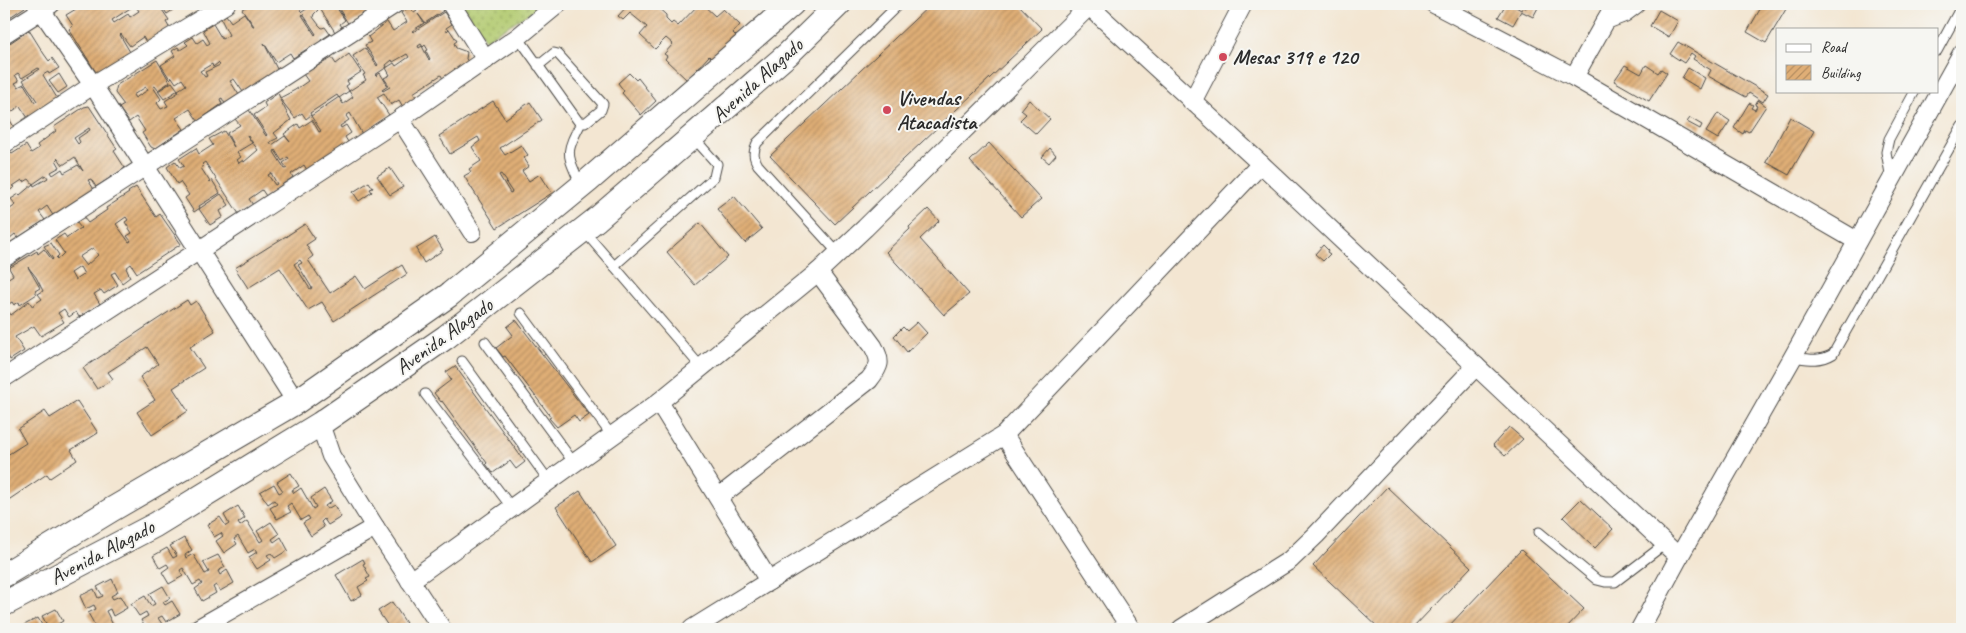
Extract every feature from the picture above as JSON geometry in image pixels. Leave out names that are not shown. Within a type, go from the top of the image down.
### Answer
[{"type":"main road","name":"Avenida Alagado","points":[[4,575],[296,402],[449,296],[581,186],[792,4]]},
{"type":"main road","name":"Avenida Alagado","points":[[4,604],[155,525],[311,429],[446,336],[583,230],[788,54],[839,4]]},
{"type":"main road","points":[[138,496],[155,525]]},
{"type":"main road","points":[[111,510],[125,542]]},
{"type":"street","points":[[4,144],[93,85],[226,4]]},
{"type":"street","points":[[4,258],[395,4]]},
{"type":"street","points":[[451,4],[486,60]]},
{"type":"street","points":[[4,378],[400,119],[518,38],[558,4]]},
{"type":"street","points":[[1192,102],[1243,4]]},
{"type":"street","points":[[1434,4],[1574,77],[1857,241]]},
{"type":"street","points":[[1574,77],[1615,4]]},
{"type":"street","points":[[1606,20],[1624,13],[1636,4]]},
{"type":"street","points":[[410,581],[659,402],[818,272],[865,228],[1088,5],[1679,558]]},
{"type":"street","points":[[4,34],[43,6],[296,402]]},
{"type":"street","points":[[1640,629],[1794,357],[1962,53]]},
{"type":"street","points":[[400,119],[472,232]]},
{"type":"street","points":[[692,629],[1004,436],[1260,164]]},
{"type":"street","points":[[719,497],[869,380],[878,369],[879,357],[874,346],[818,272]]},
{"type":"street","points":[[1181,629],[1290,560],[1476,366]]},
{"type":"street","points":[[659,402],[769,581]]},
{"type":"street","points":[[311,429],[331,456],[442,629]]},
{"type":"street","points":[[1004,436],[1131,629]]},
{"type":"street","points":[[197,629],[375,527]]},
{"type":"lane","points":[[838,254],[758,165],[753,151],[757,143],[899,4]]},
{"type":"lane","points":[[1938,49],[1962,5]]},
{"type":"lane","points":[[518,38],[581,122]]},
{"type":"lane","points":[[538,66],[554,53],[558,54],[603,104],[601,110],[585,122],[581,122]]},
{"type":"lane","points":[[1891,180],[1886,152],[1889,139],[1914,92]]},
{"type":"lane","points":[[581,122],[568,151],[569,159],[581,186]]},
{"type":"lane","points":[[1794,357],[1815,360],[1825,359],[1833,354],[1962,126]]},
{"type":"lane","points":[[614,266],[714,177],[717,164],[692,137]]},
{"type":"lane","points":[[583,230],[702,367]]},
{"type":"lane","points":[[521,313],[612,436]]},
{"type":"lane","points":[[485,342],[574,463]]},
{"type":"lane","points":[[462,361],[549,481]]},
{"type":"lane","points":[[425,394],[512,508]]},
{"type":"lane","points":[[1539,532],[1598,580],[1606,582],[1615,582],[1665,544]]},
{"type":"green space","points":[[462,4],[544,4],[485,40]]},
{"type":"building","points":[[4,4],[23,4],[25,7],[4,21]]},
{"type":"building","points":[[79,4],[158,4],[169,20],[166,22],[170,29],[147,44],[143,37],[130,46],[121,34],[130,52],[97,74],[69,29],[73,26],[66,15],[76,9],[75,7],[81,6]],"holes":[[[135,5],[139,11],[130,17],[128,14],[114,23],[112,20]]]},
{"type":"building","points":[[160,4],[179,4],[180,5],[167,14]]},
{"type":"building","points":[[186,4],[201,4],[190,10]]},
{"type":"building","points":[[251,4],[301,4],[299,6],[310,4],[300,10],[302,12],[314,4],[318,10],[313,17],[330,34],[321,40],[322,43],[308,52],[307,49],[293,58],[290,53],[276,62],[264,43],[277,69],[281,68],[243,92],[234,79],[230,81],[239,95],[225,104],[222,98],[220,99],[222,104],[198,121],[190,109],[176,118],[184,129],[155,149],[151,147],[142,133],[145,131],[136,117],[129,122],[119,108],[124,105],[115,93],[117,85],[157,60],[170,82],[158,90],[155,86],[153,87],[161,99],[157,103],[161,109],[168,106],[165,101],[179,92],[178,90],[186,85],[182,79],[176,83],[172,77],[170,79],[161,65],[175,56],[172,51],[178,47],[180,50],[188,45],[185,42],[193,37],[197,43],[203,39],[207,45],[210,43],[203,30],[213,24],[222,39],[229,35],[221,19],[226,15],[231,22],[244,13],[254,26],[242,9]],"holes":[[[302,15],[316,34],[315,35]],[[218,63],[220,65],[205,72],[207,76],[205,77],[200,71],[212,64],[213,67]],[[146,87],[148,90],[135,98],[133,95]]]},
{"type":"building","points":[[317,4],[334,4],[345,20],[340,24],[342,27],[335,32]]},
{"type":"building","points":[[336,4],[381,4],[349,25]]},
{"type":"building","points":[[417,4],[438,4],[443,11],[425,23],[418,14],[424,23],[412,31],[444,12],[452,24],[446,28],[447,31],[449,29],[457,41],[454,43],[456,48],[467,52],[466,59],[470,64],[444,81],[441,75],[413,93],[417,98],[403,107],[399,100],[391,105],[384,93],[377,97],[389,115],[362,134],[350,113],[346,116],[349,120],[340,126],[341,128],[346,125],[351,133],[345,137],[348,142],[307,170],[304,165],[291,174],[293,177],[266,196],[262,190],[249,199],[253,205],[239,214],[205,162],[201,168],[220,193],[199,206],[200,208],[194,212],[185,198],[189,195],[180,182],[177,184],[167,167],[175,161],[180,168],[184,166],[179,159],[196,148],[199,154],[213,145],[209,139],[224,131],[234,147],[227,133],[240,125],[235,119],[249,110],[266,136],[254,115],[266,107],[264,103],[278,93],[280,98],[295,90],[308,81],[303,74],[332,58],[336,64],[349,54],[361,72],[347,81],[349,84],[346,86],[349,91],[366,80],[363,75],[365,74],[353,56],[365,48],[378,65],[365,45],[371,42],[368,37],[387,22],[393,31],[407,22],[401,13],[410,7],[414,13],[417,11],[414,6]],"holes":[[[421,44],[423,47],[425,45],[428,50],[426,51],[429,60],[422,46],[419,48],[418,46]],[[407,54],[409,57],[396,66],[394,63],[386,68],[390,75],[384,78],[390,87],[383,91],[388,86],[380,73],[375,75],[387,67],[386,65],[392,60],[393,62]],[[349,91],[353,97],[343,104],[339,98]],[[337,95],[339,97],[311,116],[321,131],[319,132],[312,120],[300,128],[298,124],[284,134],[290,142],[285,136],[272,145],[270,142],[278,138],[274,133],[291,120],[280,100],[295,118],[302,113],[306,119],[311,115],[310,113]],[[247,135],[258,150],[244,162],[243,160],[239,163],[237,160],[241,157],[237,152],[252,143]],[[275,150],[282,161],[288,157],[289,159],[283,163],[287,168],[285,169],[274,152]],[[271,173],[277,184],[275,185],[268,175]]]},
{"type":"building","points":[[629,4],[654,4],[666,15],[666,19],[671,24],[673,22],[678,26],[699,4],[702,4],[715,16],[723,9],[740,25],[733,33],[736,36],[713,60],[709,56],[687,80],[665,59],[667,56],[664,54],[673,44],[666,38],[655,49],[640,35],[647,27],[630,13],[623,20],[618,16]]},
{"type":"building","name":"Vivendas Atacadista","points":[[931,4],[1018,4],[1042,29],[835,224],[770,156]]},
{"type":"building","points":[[1506,4],[1511,4],[1521,10],[1523,7],[1526,8],[1525,4],[1540,4],[1533,17],[1521,11],[1513,25],[1498,17]]},
{"type":"building","points":[[1763,4],[1789,4],[1766,43],[1747,32]]},
{"type":"building","points":[[1659,10],[1678,21],[1669,37],[1650,26]]},
{"type":"building","points":[[29,30],[49,61],[52,58],[59,68],[43,75],[57,98],[28,118],[20,106],[7,115],[14,127],[7,131],[4,126],[4,90],[8,87],[7,85],[4,86],[4,47]],"holes":[[[38,68],[40,69],[23,80],[37,101],[35,102],[24,84],[18,87],[15,83],[19,81],[15,75],[18,73],[22,78]]]},
{"type":"building","points":[[1678,42],[1768,94],[1763,102],[1749,93],[1746,97],[1708,76],[1711,70],[1693,59],[1695,56],[1691,53],[1684,63],[1670,54]]},
{"type":"building","points":[[1625,65],[1641,74],[1646,65],[1658,73],[1661,69],[1667,73],[1649,101],[1614,81]]},
{"type":"building","points":[[1688,68],[1705,78],[1700,89],[1682,78]]},
{"type":"building","points":[[629,73],[636,80],[638,78],[656,101],[641,115],[622,93],[624,91],[618,83]]},
{"type":"building","points":[[59,74],[67,87],[58,93],[49,81]]},
{"type":"building","points":[[172,82],[178,90],[164,99],[158,91]]},
{"type":"building","points":[[1029,100],[1050,119],[1036,134],[1020,120],[1026,114],[1021,110]]},
{"type":"building","points":[[1758,100],[1766,106],[1749,132],[1745,130],[1743,134],[1734,128],[1749,103],[1753,105],[1751,108],[1755,110]]},
{"type":"building","points":[[493,101],[505,119],[530,102],[542,120],[500,148],[505,155],[521,145],[528,155],[524,158],[529,166],[522,171],[529,181],[540,174],[552,193],[497,228],[464,176],[471,172],[469,169],[481,161],[472,147],[480,141],[478,137],[450,154],[439,136]],"holes":[[[501,174],[512,192],[510,193],[499,175]]]},
{"type":"building","points":[[89,106],[117,149],[114,151],[125,168],[96,187],[91,179],[88,180],[95,191],[54,217],[47,206],[39,212],[45,220],[18,238],[15,234],[4,243],[4,200],[10,209],[16,205],[11,199],[20,195],[33,184],[29,179],[24,182],[22,180],[4,194],[4,157],[26,145],[31,153],[39,148],[37,145],[56,131],[54,127],[84,107]],"holes":[[[89,128],[90,130],[78,138],[80,142],[78,144],[74,138]],[[75,157],[83,171],[78,165],[64,173],[62,169],[53,175],[51,172],[60,167],[56,160],[58,158],[63,165]],[[46,175],[48,178],[34,186],[33,184]]]},
{"type":"building","points":[[1718,113],[1730,121],[1718,139],[1706,132]]},
{"type":"building","points":[[1790,117],[1814,131],[1789,175],[1766,162]]},
{"type":"building","points":[[1690,118],[1702,125],[1700,129],[1687,122]]},
{"type":"building","points":[[989,143],[1041,199],[1021,217],[970,161]]},
{"type":"building","points":[[1050,148],[1056,155],[1049,163],[1042,157]]},
{"type":"building","points":[[390,168],[403,187],[390,195],[377,176]]},
{"type":"building","points":[[369,182],[373,188],[370,189],[372,192],[359,201],[353,192]]},
{"type":"building","points":[[136,187],[156,217],[160,214],[181,244],[137,273],[131,264],[126,268],[130,277],[122,283],[115,272],[111,274],[118,285],[104,294],[101,290],[94,294],[100,304],[79,317],[76,312],[69,317],[64,309],[58,313],[64,322],[41,336],[34,326],[15,337],[24,351],[10,360],[4,347],[4,311],[6,315],[9,312],[11,315],[29,301],[33,307],[42,299],[38,294],[43,291],[28,267],[40,288],[35,291],[37,294],[20,305],[19,302],[14,305],[12,302],[4,307],[4,281],[13,275],[9,268],[37,251],[38,254],[44,249],[52,260],[44,246],[51,243],[59,255],[57,259],[64,253],[55,240],[64,234],[67,238],[81,228],[76,222],[83,217],[88,223]],"holes":[[[126,217],[128,220],[125,222],[132,233],[127,236],[131,241],[129,242],[116,224]],[[93,248],[98,255],[86,266],[79,257]],[[80,267],[84,274],[75,280],[71,273]]]},
{"type":"building","points":[[221,194],[229,205],[220,211],[223,217],[210,225],[199,209]]},
{"type":"building","points":[[734,196],[762,229],[745,243],[717,209]]},
{"type":"building","points":[[928,209],[939,221],[920,239],[969,294],[944,315],[886,252]]},
{"type":"building","points":[[700,223],[728,257],[695,285],[667,252]]},
{"type":"building","points":[[305,224],[315,239],[306,245],[313,256],[308,260],[330,293],[356,276],[365,289],[402,265],[407,274],[334,321],[322,302],[308,310],[280,268],[248,288],[235,268]],"holes":[[[300,260],[302,263],[298,265],[312,288],[310,289],[294,264]]]},
{"type":"building","points":[[435,237],[443,250],[424,263],[416,249]]},
{"type":"building","points":[[1323,245],[1330,254],[1323,261],[1315,254]]},
{"type":"building","points":[[187,300],[190,305],[196,301],[215,331],[190,347],[204,368],[173,388],[188,411],[152,435],[137,412],[155,400],[140,377],[158,364],[147,347],[108,372],[113,379],[97,389],[83,368]]},
{"type":"building","points":[[516,320],[589,415],[579,422],[574,415],[557,427],[505,356],[503,357],[496,348],[513,335],[507,327]]},
{"type":"building","points":[[917,322],[927,333],[907,352],[894,336],[903,327],[907,331]]},
{"type":"building","points":[[455,366],[525,462],[516,469],[510,461],[493,473],[442,401],[434,393],[451,380],[446,372]]},
{"type":"building","points":[[77,401],[98,433],[71,450],[77,460],[50,478],[47,474],[4,503],[4,457],[26,443],[18,429],[45,411],[50,418]]},
{"type":"building","points":[[1509,427],[1523,439],[1505,456],[1493,445]]},
{"type":"building","points":[[291,473],[299,486],[292,490],[294,493],[301,488],[313,509],[316,507],[311,498],[324,489],[332,501],[325,506],[327,509],[334,505],[341,517],[328,525],[324,519],[321,522],[324,527],[311,536],[303,523],[310,519],[308,516],[301,520],[291,503],[287,506],[291,512],[277,519],[270,508],[277,504],[274,500],[268,504],[260,492],[274,484],[279,493],[283,491],[277,482]]},
{"type":"building","points":[[1387,487],[1471,567],[1412,629],[1380,629],[1313,566]]},
{"type":"building","points":[[580,491],[616,546],[592,562],[556,507]]},
{"type":"building","points":[[1581,499],[1613,529],[1595,548],[1563,517]]},
{"type":"building","points":[[238,506],[245,518],[238,523],[240,526],[247,521],[260,542],[263,540],[257,531],[271,522],[279,534],[272,539],[274,542],[281,537],[288,550],[275,558],[271,553],[267,555],[271,560],[257,569],[249,557],[257,552],[255,549],[248,553],[238,536],[234,539],[237,544],[224,553],[216,541],[223,536],[221,533],[214,537],[207,525],[220,517],[226,526],[229,524],[224,515]]},
{"type":"building","points":[[184,538],[192,550],[185,555],[186,558],[193,554],[205,574],[209,572],[203,562],[218,555],[225,567],[218,571],[220,575],[227,570],[234,583],[220,591],[216,585],[213,587],[216,593],[202,601],[195,589],[202,584],[200,581],[193,585],[183,568],[180,570],[183,576],[169,584],[162,572],[169,567],[167,564],[160,568],[153,556],[167,548],[173,558],[177,556],[170,546]]},
{"type":"building","points":[[1521,550],[1584,609],[1565,629],[1446,629]]},
{"type":"building","points":[[363,559],[365,563],[363,564],[370,577],[366,579],[368,581],[358,587],[362,595],[351,601],[336,575]]},
{"type":"building","points":[[112,579],[118,592],[111,596],[113,599],[120,596],[127,608],[113,616],[110,609],[106,611],[115,629],[97,629],[88,613],[96,609],[94,605],[86,609],[80,596],[94,589],[98,598],[103,596],[97,587]]},
{"type":"building","points":[[163,586],[170,598],[163,602],[165,605],[172,601],[180,614],[166,622],[162,616],[158,618],[162,624],[154,629],[146,629],[141,620],[148,616],[146,612],[139,616],[131,604],[145,596],[151,606],[155,604],[149,594]]},
{"type":"building","points":[[392,602],[406,623],[395,629],[390,629],[378,611]]},
{"type":"building","points":[[56,609],[63,621],[56,625],[58,628],[65,625],[67,629],[26,629],[24,625],[38,618],[43,627],[47,625],[42,616]]},
{"type":"place","name":"Mesas 319 e 120","points":[[1223,57]]},
{"type":"place","name":"Vivendas Atacadista","points":[[887,110]]}]
